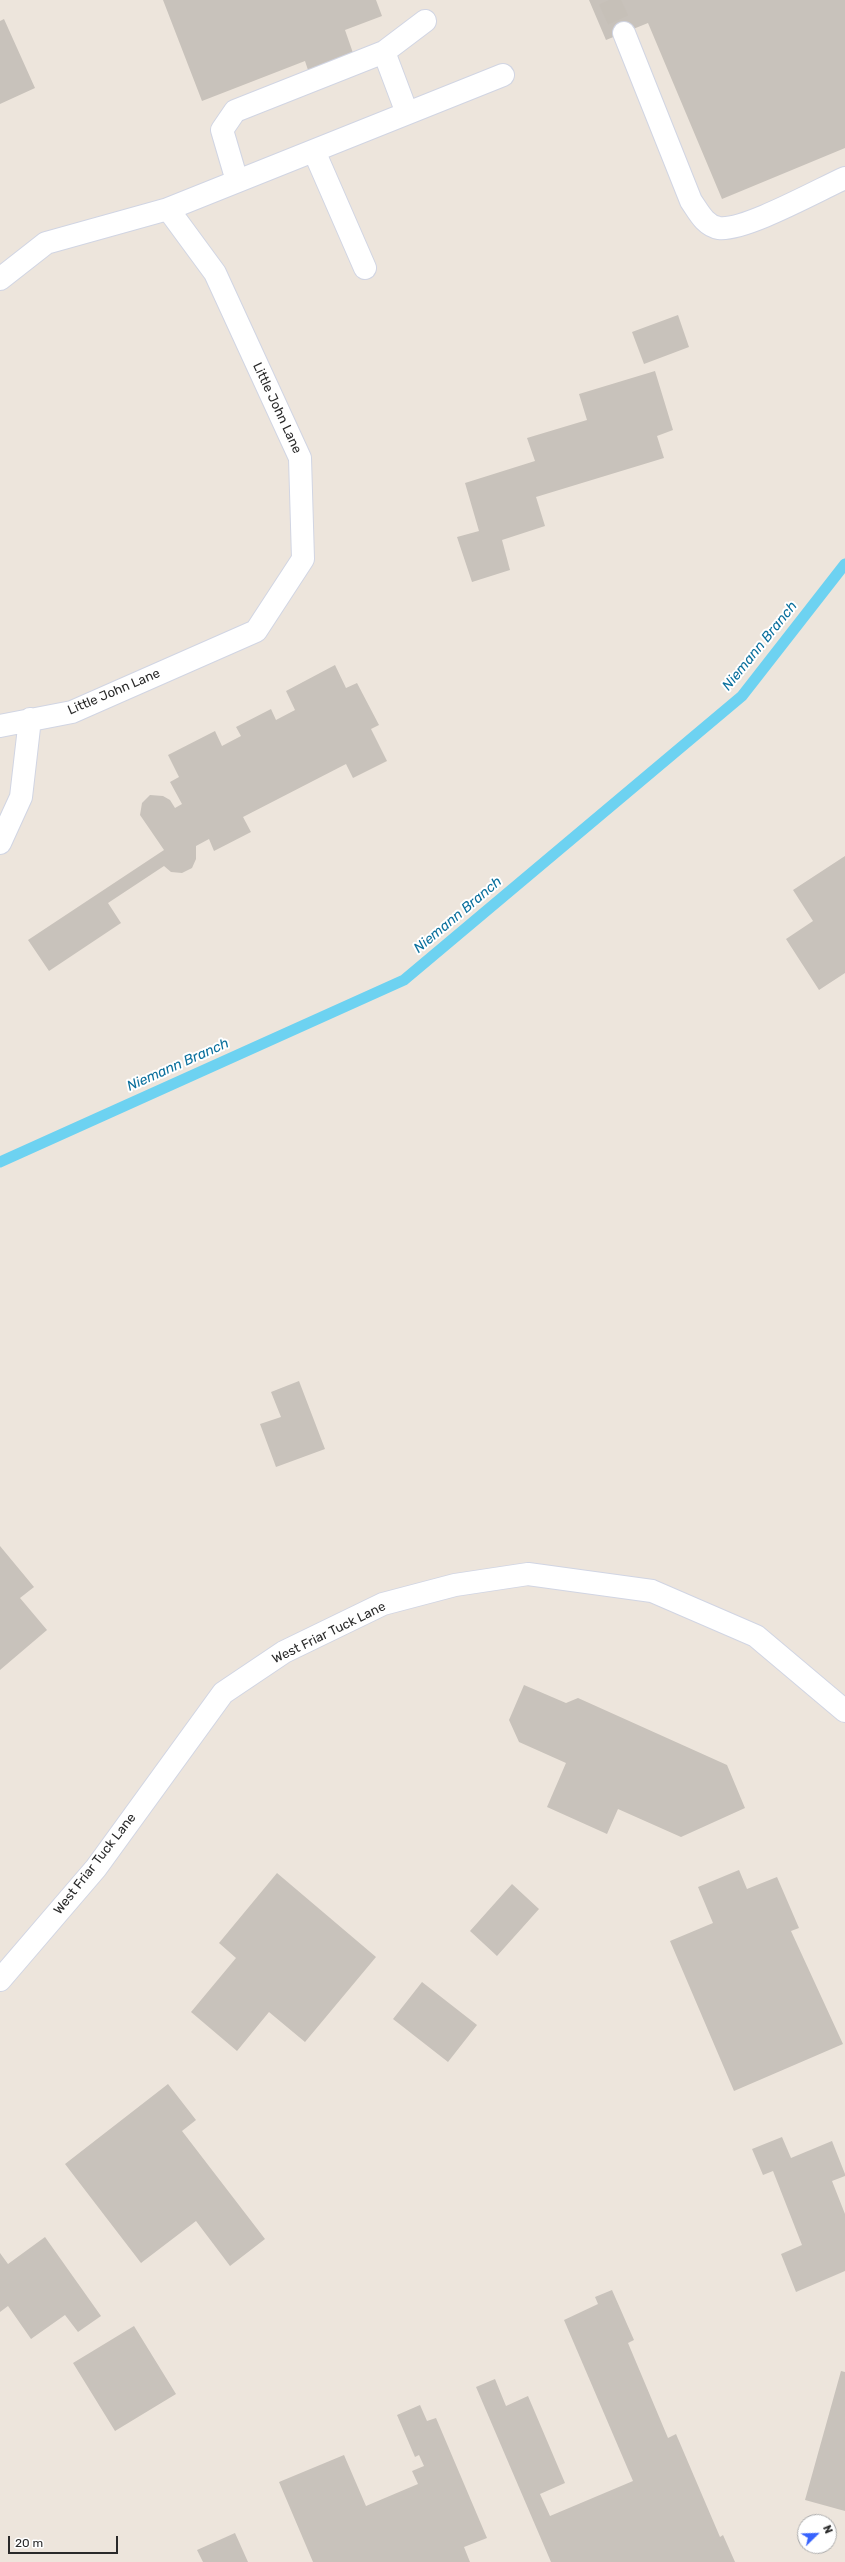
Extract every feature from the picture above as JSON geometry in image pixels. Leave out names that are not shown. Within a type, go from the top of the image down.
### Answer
[{"type":"street","points":[[237,181],[222,130],[235,111],[384,52],[425,21]]},
{"type":"street","points":[[624,33],[691,201],[706,222],[719,228],[746,223],[845,178]]},
{"type":"street","points":[[384,52],[407,113]]},
{"type":"street","points":[[0,279],[46,243],[168,209],[503,75]]},
{"type":"street","points":[[314,151],[365,268]]},
{"type":"street","name":"Little John Lane","points":[[0,726],[72,712],[256,631],[303,559],[300,458],[215,273],[168,209]]},
{"type":"street","points":[[0,843],[21,797],[30,720]]},
{"type":"street","name":"West Friar Tuck Lane","points":[[0,1980],[96,1868],[223,1693],[284,1652],[383,1604],[455,1585],[528,1574],[652,1591],[756,1636],[845,1711]]},
{"type":"building","points":[[163,0],[376,0],[382,16],[345,30],[353,53],[308,70],[305,61],[202,101]]},
{"type":"building","points":[[589,0],[845,0],[845,148],[722,199],[648,23],[606,40]]},
{"type":"building","points":[[4,19],[35,88],[0,104],[0,21]]},
{"type":"building","points":[[678,315],[689,347],[644,364],[632,332]]},
{"type":"building","points":[[655,371],[673,430],[657,436],[664,458],[536,497],[545,526],[502,540],[510,570],[472,582],[457,537],[479,531],[465,483],[535,461],[527,438],[587,420],[579,394]]},
{"type":"building","points":[[335,665],[346,688],[357,683],[379,725],[371,729],[387,761],[353,778],[346,764],[243,817],[251,832],[214,851],[209,839],[196,846],[196,859],[192,868],[182,873],[171,872],[164,866],[108,903],[121,923],[49,971],[28,940],[164,850],[140,815],[142,803],[150,795],[163,796],[170,800],[175,808],[182,804],[170,782],[179,777],[168,755],[215,731],[222,746],[241,736],[236,727],[271,709],[276,720],[295,710],[286,691]]},
{"type":"building","points":[[845,856],[845,973],[819,990],[786,939],[813,921],[793,890]]},
{"type":"building","points":[[299,1381],[325,1449],[276,1467],[260,1424],[281,1417],[271,1392]]},
{"type":"building","points":[[0,1546],[34,1587],[20,1598],[47,1630],[0,1670]]},
{"type":"building","points":[[524,1685],[566,1703],[578,1698],[727,1765],[745,1808],[681,1837],[618,1809],[607,1834],[547,1807],[566,1763],[519,1742],[509,1720]]},
{"type":"building","points":[[739,1870],[747,1889],[777,1877],[799,1928],[791,1931],[843,2044],[734,2091],[670,1941],[713,1923],[698,1887]]},
{"type":"building","points":[[277,1873],[376,1957],[305,2042],[269,2012],[237,2051],[191,2012],[236,1958],[219,1943]]},
{"type":"building","points":[[512,1884],[539,1909],[497,1956],[470,1931]]},
{"type":"building","points":[[422,1982],[477,2025],[448,2062],[393,2019]]},
{"type":"building","points":[[168,2084],[196,2120],[182,2131],[265,2239],[230,2266],[196,2221],[141,2263],[65,2164]]},
{"type":"building","points":[[782,2137],[791,2158],[832,2141],[845,2174],[845,2176],[832,2181],[845,2214],[845,2271],[796,2292],[781,2254],[802,2245],[773,2171],[763,2175],[752,2149]]},
{"type":"building","points":[[45,2237],[101,2316],[78,2332],[65,2315],[31,2339],[8,2306],[0,2312],[0,2253],[8,2264]]},
{"type":"building","points":[[612,2290],[634,2340],[628,2343],[668,2438],[676,2434],[720,2537],[723,2535],[735,2562],[551,2562],[476,2387],[495,2379],[506,2406],[528,2396],[565,2483],[540,2494],[550,2516],[633,2481],[564,2320],[598,2304],[595,2297]]},
{"type":"building","points":[[134,2326],[176,2394],[115,2431],[73,2363]]},
{"type":"building","points":[[841,2371],[845,2372],[845,2511],[805,2500]]},
{"type":"building","points":[[420,2405],[427,2421],[436,2418],[487,2538],[464,2547],[470,2562],[313,2562],[279,2482],[344,2455],[366,2506],[418,2484],[412,2471],[424,2466],[419,2455],[415,2457],[397,2415]]},
{"type":"building","points":[[235,2533],[248,2562],[203,2562],[197,2550]]},
{"type":"waterway","name":"Niemann Branch","points":[[0,1162],[404,980],[742,696],[845,564]]},
{"type":"tunnel","points":[[609,0],[624,33]]}]
